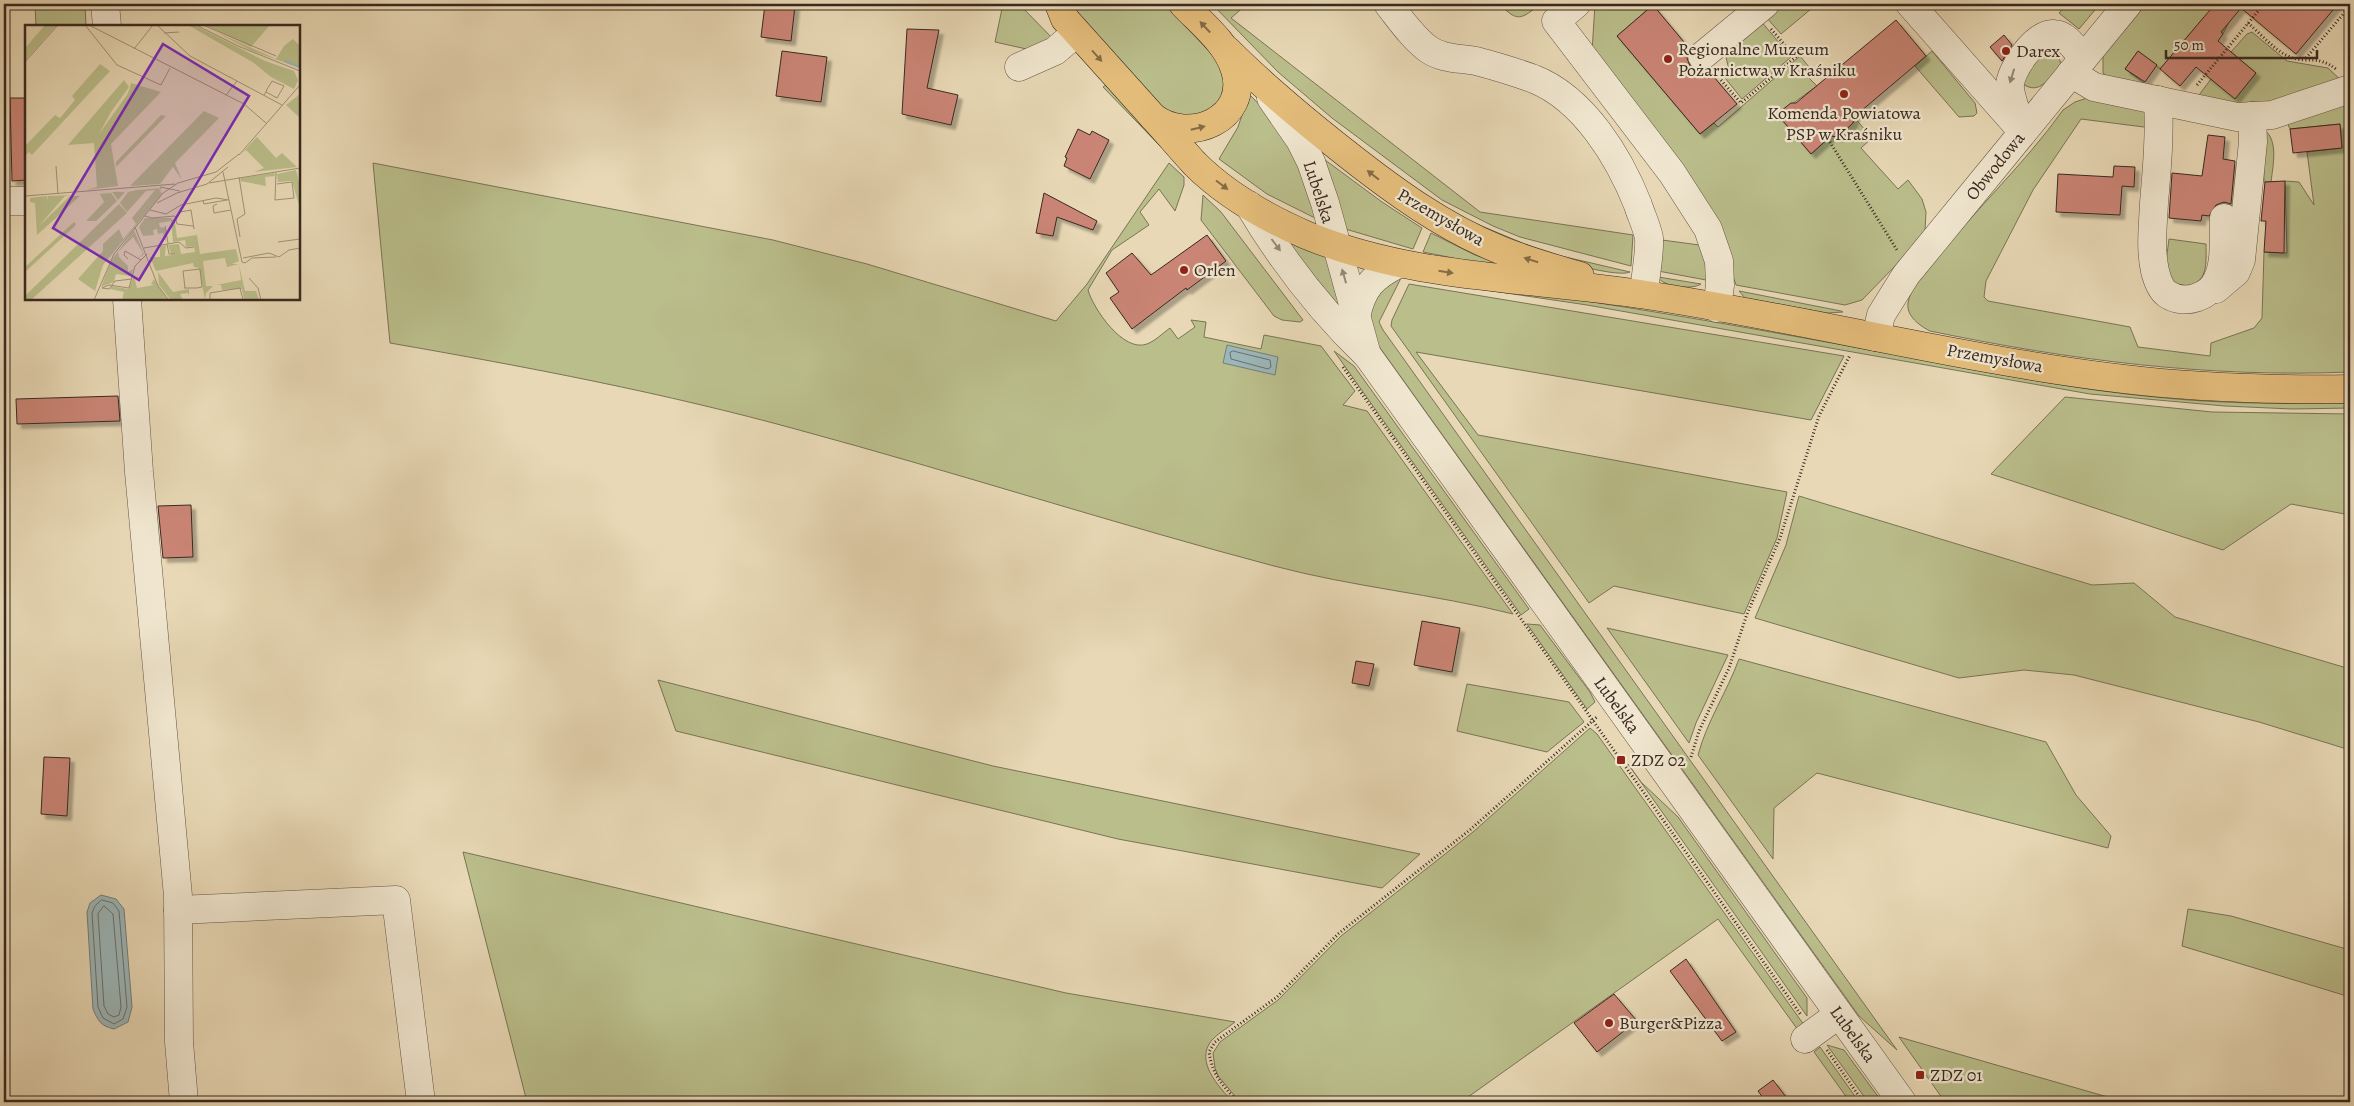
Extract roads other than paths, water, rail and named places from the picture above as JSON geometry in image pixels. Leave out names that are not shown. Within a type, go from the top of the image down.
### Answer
[{"type":"main road","name":"Lubelska","points":[[1183,4],[1264,88]]},
{"type":"main road","name":"Lubelska","points":[[1062,15],[1196,164],[1249,205]]},
{"type":"main road","points":[[1153,117],[1169,127],[1188,130],[1207,125],[1224,114],[1235,98],[1237,90],[1235,69],[1227,50]]},
{"type":"main road","name":"Przemysłowa","points":[[1264,88],[1376,178],[1451,225],[1518,256],[1644,294]]},
{"type":"main road","name":"Przemysłowa","points":[[1249,205],[1291,228],[1336,245],[1398,264],[1482,278],[1644,294],[2014,362],[2124,379],[2222,387],[2350,389]]},
{"type":"street","points":[[105,4],[107,25]]},
{"type":"street","points":[[1388,4],[1411,33],[1429,50],[1445,57],[1474,61],[1536,80],[1574,106],[1588,119],[1608,146],[1628,180],[1649,238],[1644,294]]},
{"type":"street","points":[[1910,4],[2023,132]]},
{"type":"street","name":"Obwodowa","points":[[1876,337],[1881,315],[1906,275],[2128,4]]},
{"type":"street","points":[[1702,56],[1761,8]]},
{"type":"street","points":[[1566,12],[1708,229],[1719,260],[1720,285],[1717,308]]},
{"type":"street","points":[[1019,67],[1048,55],[1062,46],[1062,15]]},
{"type":"street","points":[[2023,132],[2010,88],[2012,72],[2023,56],[2037,42],[2045,35],[2053,33],[2062,36],[2077,66],[2094,87],[2244,116],[2272,115],[2347,82]]},
{"type":"street","name":"Lubelska","points":[[1264,88],[1290,124],[1311,162],[1325,203],[1368,356]]},
{"type":"street","points":[[2169,102],[2159,129],[2152,237],[2155,271],[2160,285],[2166,294],[2185,299],[2206,294],[2228,280],[2236,272],[2241,260],[2253,142],[2244,116]]},
{"type":"street","points":[[2232,160],[2244,116]]},
{"type":"street","points":[[4,201],[25,201]]},
{"type":"street","name":"Lubelska","points":[[1249,205],[1263,229],[1322,308],[1340,330],[1368,356],[1902,1102]]},
{"type":"street","points":[[2206,294],[2218,278],[2224,218]]},
{"type":"street","points":[[1356,317],[1362,292],[1376,277],[1398,264]]},
{"type":"street","points":[[127,300],[139,472],[178,910],[179,1042],[184,1102]]},
{"type":"street","points":[[178,910],[396,900],[421,1102]]},
{"type":"street","points":[[1809,1036],[1838,1015]]},
{"type":"water","points":[[1227,345],[1278,357],[1275,375],[1223,363]]},
{"type":"water","points":[[101,895],[116,899],[124,909],[132,1007],[128,1022],[114,1029],[100,1022],[93,1009],[87,912],[90,903]]},
{"type":"place","name":"Darex","points":[[2006,51]]},
{"type":"place","name":"Regionalne Muzeum Pożarnictwa w Kraśniku","points":[[1668,59]]},
{"type":"place","name":"Komenda Powiatowa PSP w Kraśniku","points":[[1844,94]]},
{"type":"place","name":"Orlen","points":[[1184,270]]},
{"type":"place","name":"ZDZ 02","points":[[1621,760]]},
{"type":"place","name":"Burger&Pizza","points":[[1609,1023]]},
{"type":"place","name":"ZDZ 01","points":[[1920,1075]]}]
